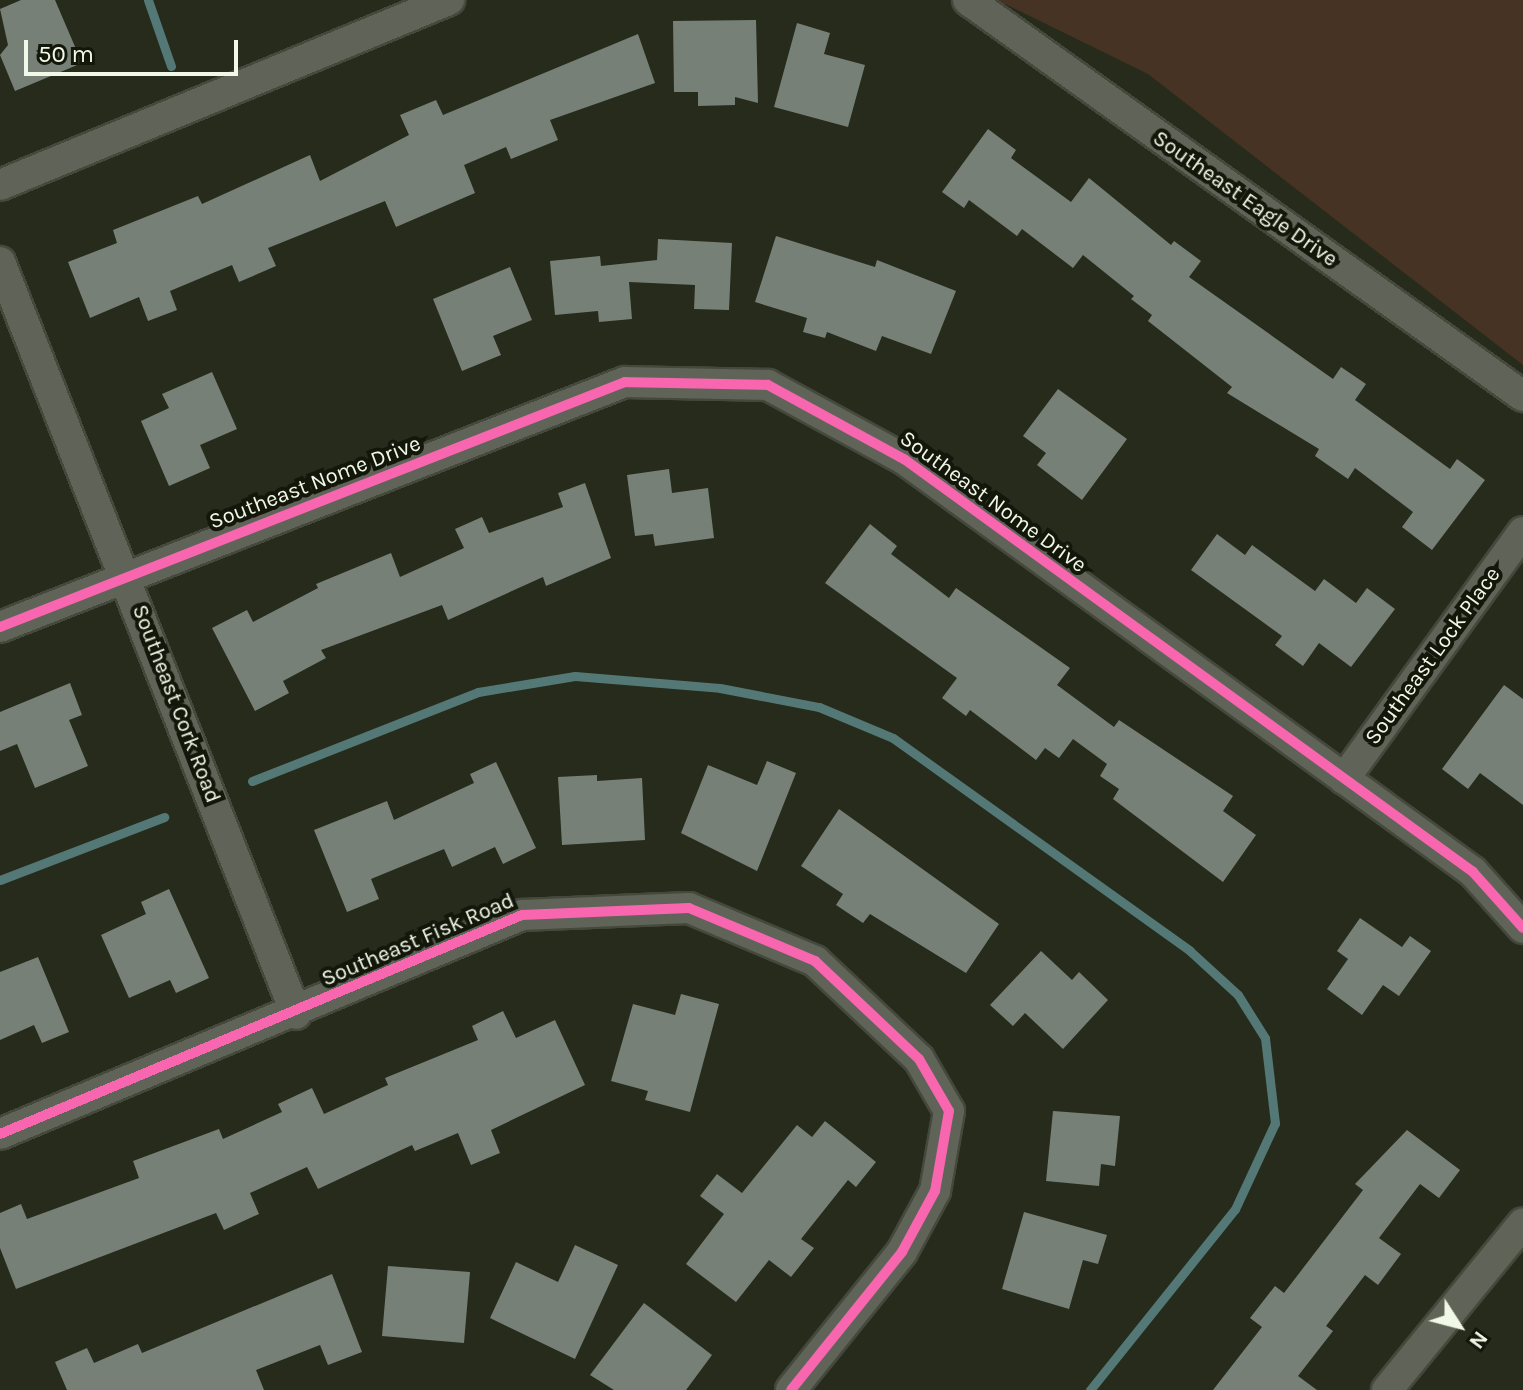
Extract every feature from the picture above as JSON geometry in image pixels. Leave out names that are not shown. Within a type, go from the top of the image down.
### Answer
[{"type":"street","points":[[0,185],[406,6],[449,0]]},
{"type":"street","name":"Southeast Eagle Drive","points":[[968,0],[1523,396]]},
{"type":"street","name":"Southeast Cork Road","points":[[0,262],[296,1014]]},
{"type":"street","name":"Southeast Nome Drive","points":[[0,627],[625,382],[768,385],[904,459],[1473,872],[1523,928]]},
{"type":"street","name":"Southeast Lock Place","points":[[1344,779],[1523,532]]},
{"type":"street","name":"Southeast Fisk Road","points":[[0,1134],[296,1014],[522,915],[689,908],[815,961],[919,1059],[949,1111],[935,1191],[902,1252],[791,1390]]},
{"type":"street","points":[[1387,1390],[1523,1223]]},
{"type":"shaded area","points":[[997,0],[1523,0],[1523,365],[1148,74]]},
{"type":"building","points":[[21,0],[55,0],[82,63],[15,91],[0,55],[8,45],[0,9]]},
{"type":"building","points":[[756,20],[758,103],[735,97],[735,105],[698,106],[698,92],[674,92],[673,21]]},
{"type":"building","points":[[797,23],[830,33],[824,54],[865,65],[848,127],[774,107]]},
{"type":"building","points":[[638,34],[655,83],[550,120],[558,140],[511,159],[506,147],[464,165],[475,193],[396,227],[385,201],[268,248],[276,266],[239,282],[232,265],[170,291],[177,310],[148,321],[139,297],[90,318],[68,262],[117,243],[113,230],[198,196],[202,204],[310,155],[320,181],[409,135],[400,115],[436,100],[443,115]]},
{"type":"building","points":[[988,129],[1016,150],[1011,158],[1071,202],[1089,178],[1171,245],[1174,241],[1201,261],[1189,277],[1333,379],[1341,367],[1366,384],[1355,400],[1450,469],[1457,459],[1485,480],[1432,550],[1402,527],[1413,512],[1355,468],[1348,479],[1315,456],[1319,449],[1227,393],[1232,387],[1148,321],[1152,315],[1131,299],[1134,296],[1083,255],[1073,268],[1022,229],[1017,236],[969,200],[964,208],[942,192]]},
{"type":"building","points":[[776,236],[875,267],[877,260],[956,291],[931,354],[882,336],[876,351],[827,332],[825,338],[803,332],[807,318],[755,302]]},
{"type":"building","points":[[658,239],[732,243],[729,310],[694,309],[695,285],[629,282],[632,319],[599,322],[598,311],[555,315],[550,261],[600,256],[601,266],[657,260]]},
{"type":"building","points":[[510,267],[532,320],[493,336],[501,355],[462,371],[433,299]]},
{"type":"building","points":[[212,372],[237,429],[200,445],[210,468],[169,486],[141,421],[169,408],[162,394]]},
{"type":"building","points":[[1058,389],[1127,439],[1082,500],[1037,465],[1046,453],[1023,436]]},
{"type":"building","points":[[669,469],[672,493],[708,488],[714,538],[655,546],[653,534],[635,536],[627,475]]},
{"type":"building","points":[[585,483],[611,558],[546,586],[543,577],[448,620],[442,605],[321,650],[326,658],[283,681],[289,693],[255,711],[212,628],[247,610],[253,622],[318,588],[316,584],[391,553],[400,577],[464,548],[455,529],[482,517],[489,533],[563,507],[558,493]]},
{"type":"building","points":[[870,524],[897,546],[891,554],[949,598],[956,588],[1070,668],[1057,685],[1114,727],[1119,720],[1233,796],[1223,811],[1256,835],[1223,882],[1113,799],[1119,789],[1100,776],[1107,764],[1073,739],[1059,758],[1045,748],[1036,760],[970,710],[966,716],[942,698],[957,678],[825,583]]},
{"type":"building","points":[[1217,534],[1245,555],[1252,545],[1315,591],[1324,579],[1356,603],[1367,588],[1395,609],[1351,667],[1319,643],[1303,666],[1275,645],[1282,636],[1191,570]]},
{"type":"building","points":[[70,683],[82,715],[69,720],[88,766],[35,788],[17,744],[0,751],[0,712]]},
{"type":"building","points":[[1504,685],[1523,699],[1523,805],[1480,773],[1468,789],[1442,769]]},
{"type":"building","points":[[767,761],[796,773],[757,871],[681,833],[708,765],[757,785]]},
{"type":"building","points":[[496,762],[536,848],[503,864],[495,847],[452,867],[444,849],[371,879],[379,899],[347,912],[314,830],[387,801],[394,820],[474,783],[470,774]]},
{"type":"building","points":[[597,775],[597,781],[642,778],[645,840],[562,845],[558,777]]},
{"type":"building","points":[[839,809],[999,924],[966,973],[870,914],[863,923],[836,905],[843,894],[801,866]]},
{"type":"building","points":[[169,889],[209,978],[176,993],[170,980],[129,998],[101,935],[146,914],[141,902]]},
{"type":"building","points":[[1360,918],[1402,947],[1410,936],[1431,951],[1399,996],[1383,985],[1362,1015],[1327,989],[1348,959],[1337,951]]},
{"type":"building","points":[[1041,951],[1072,980],[1079,972],[1108,1000],[1063,1049],[1025,1013],[1013,1026],[990,1005]]},
{"type":"building","points":[[38,957],[69,1032],[42,1043],[34,1025],[0,1040],[0,972]]},
{"type":"building","points":[[681,994],[719,1004],[690,1112],[645,1100],[648,1091],[611,1081],[633,1004],[675,1015]]},
{"type":"building","points":[[503,1011],[516,1038],[555,1020],[585,1085],[491,1130],[500,1153],[471,1165],[458,1133],[415,1151],[412,1145],[318,1189],[307,1167],[250,1193],[259,1214],[224,1230],[216,1213],[16,1289],[0,1248],[0,1213],[21,1204],[27,1219],[139,1178],[133,1161],[219,1129],[223,1139],[282,1112],[278,1104],[312,1088],[324,1114],[388,1085],[385,1078],[478,1040],[472,1026]]},
{"type":"building","points":[[1053,1111],[1120,1116],[1115,1166],[1101,1164],[1099,1186],[1046,1181]]},
{"type":"building","points":[[825,1121],[876,1162],[856,1187],[848,1180],[801,1239],[814,1248],[791,1277],[769,1260],[736,1302],[686,1264],[724,1214],[700,1196],[717,1174],[742,1193],[797,1125],[812,1137]]},
{"type":"building","points":[[1407,1130],[1460,1170],[1439,1198],[1420,1184],[1379,1238],[1401,1254],[1378,1285],[1365,1275],[1326,1326],[1333,1331],[1298,1376],[1317,1390],[1213,1390],[1262,1327],[1250,1318],[1275,1286],[1284,1293],[1363,1190],[1355,1184]]},
{"type":"building","points":[[1024,1212],[1107,1235],[1098,1264],[1083,1260],[1069,1309],[1002,1289]]},
{"type":"building","points":[[575,1245],[618,1265],[575,1359],[490,1318],[516,1262],[558,1282]]},
{"type":"building","points":[[388,1266],[470,1272],[464,1343],[382,1336]]},
{"type":"building","points":[[332,1274],[362,1352],[328,1365],[320,1345],[256,1370],[264,1390],[67,1390],[55,1362],[87,1348],[94,1363],[138,1344],[142,1353]]},
{"type":"building","points":[[644,1303],[712,1355],[686,1390],[614,1390],[590,1375]]},
{"type":"waterway","points":[[148,0],[171,66]]},
{"type":"waterway","points":[[252,781],[478,692],[575,676],[720,688],[819,707],[893,738],[1190,951],[1238,995],[1265,1038],[1275,1123],[1235,1209],[1090,1390]]},
{"type":"waterway","points":[[0,880],[164,817]]},
{"type":"cycle path","points":[[0,627],[625,382],[768,385],[904,459],[1473,872],[1523,928]]},
{"type":"cycle path","points":[[0,1134],[522,915],[689,908],[815,961],[919,1059],[949,1111],[935,1191],[902,1252],[791,1390]]}]
